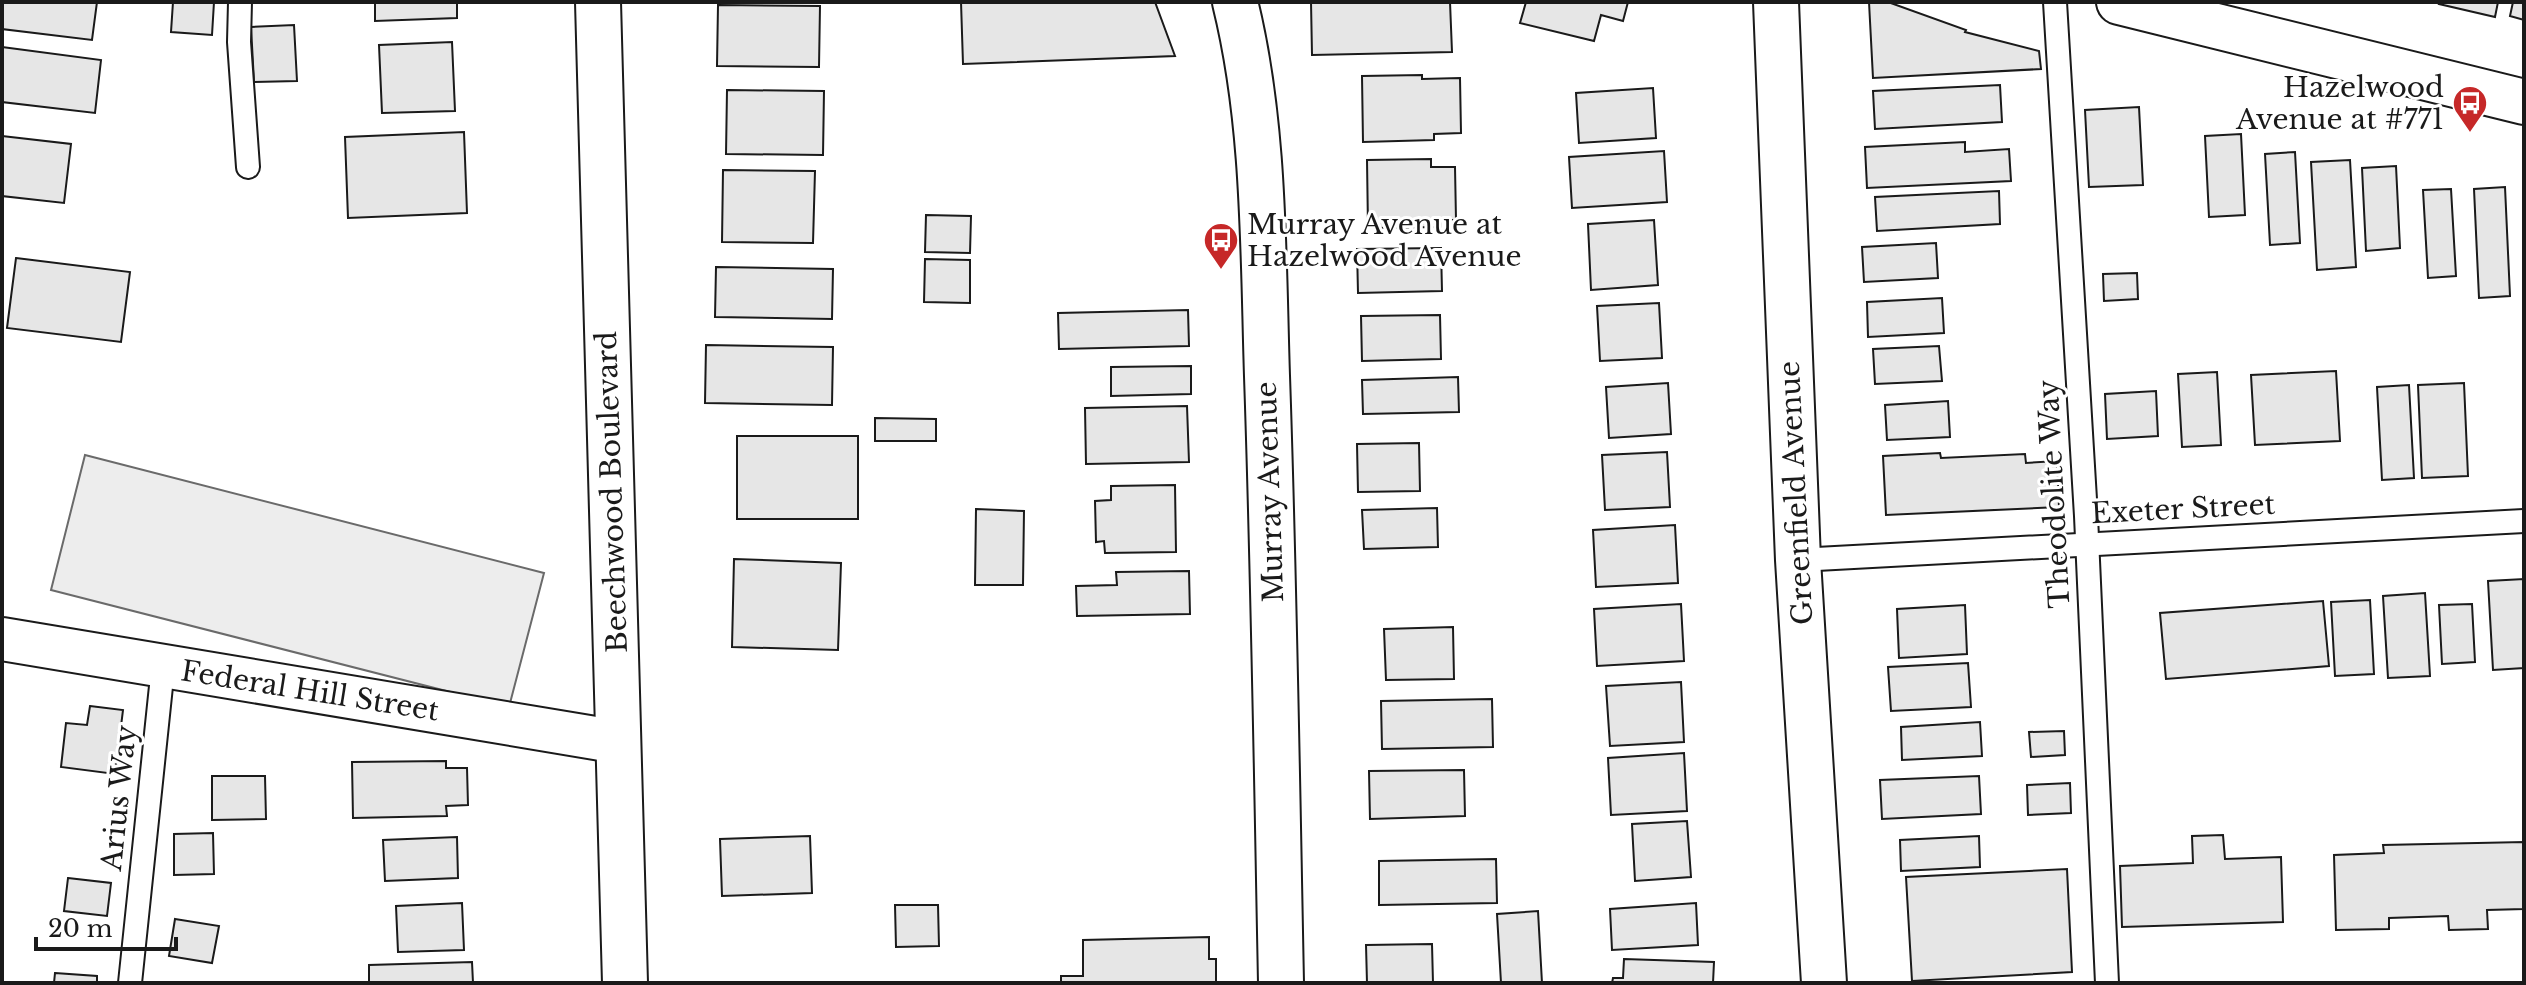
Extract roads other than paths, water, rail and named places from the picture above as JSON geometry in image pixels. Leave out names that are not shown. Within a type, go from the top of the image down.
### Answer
[{"type":"main road","name":"Beechwood Boulevard","points":[[598,2],[625,983]]},
{"type":"main road","name":"Murray Avenue","points":[[1235,2],[1244,35],[1257,151],[1263,257],[1273,551],[1281,983]]},
{"type":"main road","name":"Greenfield Avenue","points":[[1776,2],[1798,560],[1824,983]]},
{"type":"main road","points":[[2119,2],[2524,102]]},
{"type":"street","name":"Federal Hill Street","points":[[2,639],[619,742]]},
{"type":"lane","points":[[240,2],[239,42],[248,167]]},
{"type":"lane","name":"Theodolite Way","points":[[2055,2],[2088,544],[2107,983]]},
{"type":"lane","name":"Exeter Street","points":[[1798,560],[2524,521]]},
{"type":"lane","name":"Arius Way","points":[[130,983],[163,667]]},
{"type":"place","name":"Hazelwood Avenue at #771","points":[[2470,134]]},
{"type":"place","name":"Murray Avenue at Hazelwood Avenue","points":[[1221,271]]}]
